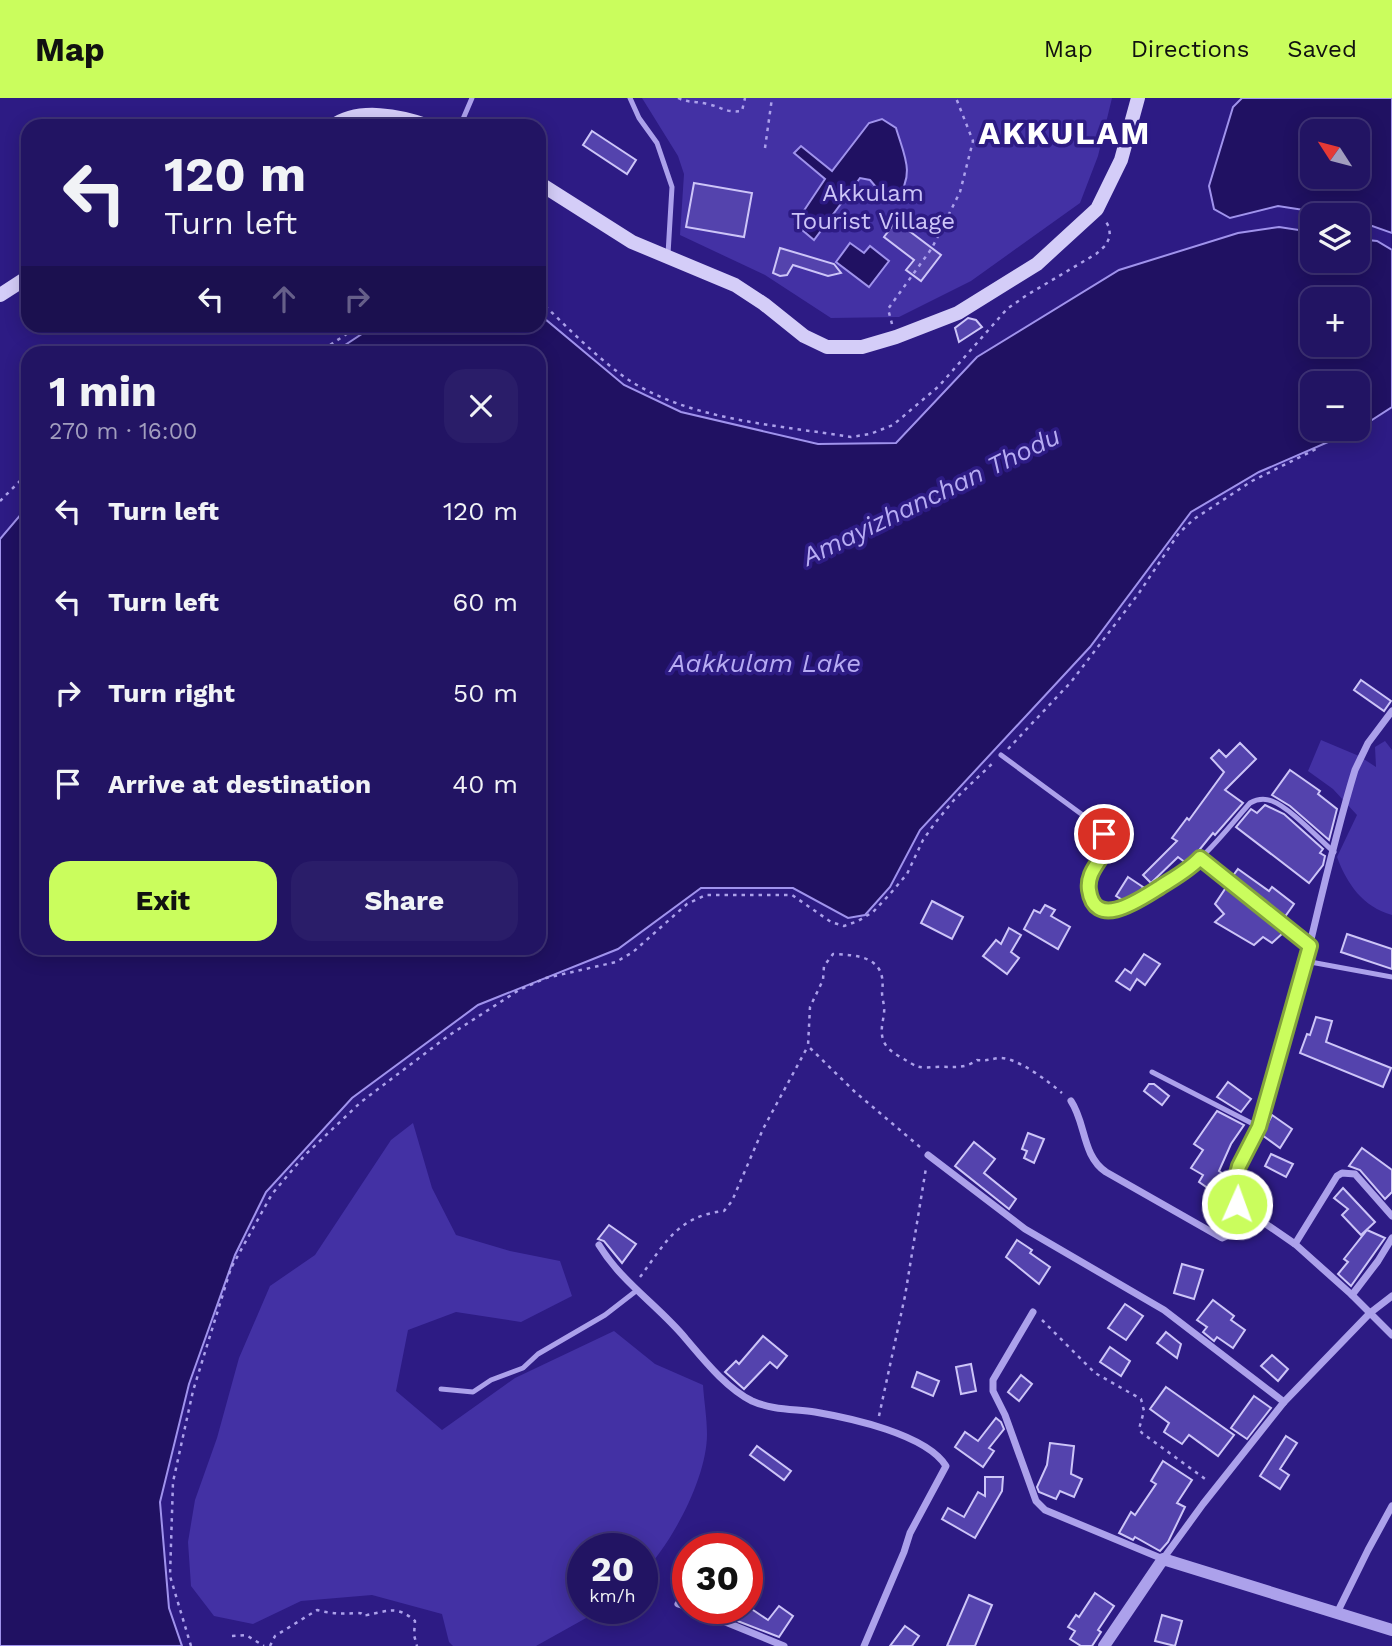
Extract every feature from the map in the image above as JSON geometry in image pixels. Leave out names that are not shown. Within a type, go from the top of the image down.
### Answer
[{"type":"main road","points":[[546,187],[632,242],[735,285],[804,336],[827,347],[862,347],[958,313],[1037,264],[1097,209],[1121,160],[1138,98]]},
{"type":"main road","points":[[342,119],[359,115],[410,119]]},
{"type":"main road","points":[[0,295],[21,282]]},
{"type":"street","points":[[1392,711],[1368,743],[1355,770],[1310,946],[1259,1127],[1239,1166],[1233,1188],[1237,1204],[1295,1244],[1392,1335]]},
{"type":"street","points":[[1071,1101],[1077,1110],[1092,1159],[1106,1172],[1222,1238],[1229,1235],[1245,1211]]},
{"type":"street","points":[[928,1155],[1025,1229],[1164,1310],[1284,1402]]},
{"type":"street","points":[[1295,1244],[1342,1172],[1355,1174],[1392,1216]]},
{"type":"street","points":[[1352,1295],[1392,1238]]},
{"type":"street","points":[[599,1245],[636,1291],[687,1339],[733,1388],[749,1399],[764,1406],[815,1412],[877,1426],[902,1435],[941,1457],[946,1466],[910,1533],[864,1646]]},
{"type":"street","points":[[1104,1646],[1216,1486],[1284,1402],[1297,1392],[1370,1313],[1392,1296]]},
{"type":"street","points":[[1033,1312],[992,1380],[993,1391],[1005,1415],[1036,1501],[1045,1510],[1163,1559],[1392,1630]]},
{"type":"street","points":[[1338,1613],[1392,1506]]},
{"type":"street","points":[[729,1624],[783,1646]]},
{"type":"lane","points":[[463,119],[471,98]]},
{"type":"lane","points":[[630,98],[639,118],[657,142],[672,187],[668,257]]},
{"type":"lane","points":[[1001,755],[1084,816],[1108,840],[1107,847],[1088,878],[1089,893],[1100,908],[1126,908],[1185,871],[1250,803],[1258,799],[1271,800],[1282,807],[1334,852]]},
{"type":"lane","points":[[1200,858],[1310,946]]},
{"type":"lane","points":[[1305,961],[1392,977]]},
{"type":"lane","points":[[1152,1072],[1259,1127]]},
{"type":"lane","points":[[442,1390],[473,1392],[491,1380],[523,1368],[538,1354],[605,1315],[636,1291]]},
{"type":"path","points":[[678,98],[686,103],[709,104],[727,113],[742,111],[745,98]]},
{"type":"path","points":[[765,148],[772,98]]},
{"type":"path","points":[[896,337],[888,309],[932,248],[960,191],[973,141],[956,98]]},
{"type":"path","points":[[328,346],[348,333]]},
{"type":"path","points":[[191,1646],[170,1576],[173,1482],[193,1391],[231,1268],[272,1194],[305,1156],[361,1102],[448,1036],[519,990],[546,978],[616,962],[633,952],[687,904],[706,895],[792,895],[831,922],[844,926],[873,912],[907,874],[923,839],[954,800],[1071,682],[1186,526],[1252,481],[1316,449]]},
{"type":"path","points":[[0,501],[21,480]]},
{"type":"path","points":[[636,1291],[639,1288],[639,1278],[669,1236],[709,1213],[724,1211],[732,1201],[745,1167],[808,1046],[810,1007],[823,980],[824,966],[833,954],[866,958],[881,969],[885,983],[882,993],[882,1039],[892,1052],[915,1067],[926,1069],[970,1066],[977,1060],[999,1058],[1014,1060],[1071,1101]]},
{"type":"path","points":[[808,1046],[855,1092],[928,1155],[905,1296],[877,1426]]},
{"type":"path","points":[[1033,1312],[1095,1373],[1140,1399],[1144,1410],[1139,1429],[1142,1433],[1216,1486]]},
{"type":"path","points":[[270,1646],[275,1636],[317,1610],[347,1615],[358,1613],[365,1616],[374,1612],[400,1610],[415,1621],[414,1635],[417,1646]]},
{"type":"path","points":[[232,1636],[246,1635],[264,1646]]},
{"type":"green space","name":"Akkulam Tourist Village","points":[[642,98],[1112,98],[1098,156],[1080,203],[971,281],[899,317],[831,318],[765,275],[680,235],[684,174],[678,156]]},
{"type":"green space","points":[[1321,740],[1359,756],[1376,767],[1375,747],[1385,741],[1392,750],[1392,915],[1373,906],[1357,893],[1337,857],[1357,815],[1333,789],[1308,771]]},
{"type":"green space","points":[[413,1123],[432,1188],[456,1235],[510,1251],[560,1261],[572,1296],[521,1322],[456,1312],[408,1330],[396,1391],[442,1430],[515,1378],[614,1331],[655,1364],[703,1385],[707,1434],[705,1451],[694,1489],[676,1528],[658,1554],[658,1533],[567,1533],[567,1624],[575,1624],[536,1646],[453,1646],[449,1642],[442,1614],[372,1595],[301,1601],[253,1624],[214,1616],[191,1586],[188,1542],[195,1500],[217,1438],[239,1358],[270,1286],[315,1255],[391,1140]]},
{"type":"water","points":[[1242,98],[1392,98],[1392,233],[1370,225],[1370,203],[1300,203],[1300,209],[1278,206],[1230,218],[1214,209],[1209,186],[1233,107]]},
{"type":"water","points":[[882,119],[896,128],[905,156],[907,173],[902,190],[896,199],[887,200],[870,180],[860,178],[814,240],[795,224],[825,179],[794,153],[801,146],[832,171],[869,123]]},
{"type":"water","name":"Aakkulam Lake","points":[[1279,227],[1300,230],[1300,273],[1370,273],[1370,240],[1377,241],[1392,250],[1392,407],[1370,421],[1370,371],[1300,371],[1300,441],[1330,441],[1259,472],[1191,512],[1090,647],[920,830],[890,887],[865,915],[848,918],[793,888],[701,888],[618,949],[478,1005],[352,1098],[266,1192],[235,1255],[189,1384],[160,1502],[169,1608],[182,1646],[0,1646],[0,539],[21,514],[21,955],[546,955],[546,346],[344,346],[363,333],[546,333],[546,320],[624,385],[681,412],[818,444],[896,443],[977,357],[1119,270],[1238,233]]},
{"type":"water","points":[[850,243],[864,253],[870,246],[889,261],[869,287],[836,262]]},
{"type":"building","points":[[592,131],[636,160],[627,174],[583,145]]},
{"type":"building","points":[[694,183],[752,193],[744,237],[686,227]]},
{"type":"building","points":[[896,221],[941,255],[921,281],[906,270],[914,260],[884,237]]},
{"type":"building","points":[[780,248],[834,264],[841,273],[828,276],[793,265],[787,275],[780,276],[773,273]]},
{"type":"building","points":[[968,318],[976,320],[982,327],[959,342],[955,328]]},
{"type":"building","points":[[1361,680],[1391,701],[1384,711],[1354,690]]},
{"type":"building","points":[[1240,743],[1256,759],[1225,790],[1243,803],[1192,859],[1186,863],[1178,857],[1151,883],[1143,875],[1177,841],[1172,838],[1187,818],[1189,820],[1224,772],[1211,758],[1219,750],[1226,757]]},
{"type":"building","points":[[1290,770],[1320,791],[1318,794],[1337,809],[1329,840],[1290,806],[1272,795]]},
{"type":"building","points":[[1265,805],[1284,814],[1323,849],[1320,853],[1325,856],[1323,865],[1309,883],[1236,827],[1251,809],[1257,813]]},
{"type":"building","points":[[1238,869],[1269,891],[1272,887],[1294,904],[1284,918],[1232,877]]},
{"type":"building","points":[[1128,877],[1143,887],[1136,897],[1126,902],[1116,896]]},
{"type":"building","points":[[1227,886],[1283,933],[1272,943],[1263,937],[1254,945],[1215,922],[1224,914],[1215,904]]},
{"type":"building","points":[[932,901],[963,917],[952,939],[921,923]]},
{"type":"building","points":[[1045,905],[1055,910],[1051,916],[1070,927],[1058,949],[1024,929],[1034,910],[1040,913]]},
{"type":"building","points":[[1009,928],[1021,935],[1011,952],[1019,958],[1007,974],[983,956],[996,940],[1001,944]]},
{"type":"building","points":[[1347,934],[1392,949],[1392,969],[1341,952]]},
{"type":"building","points":[[1144,954],[1160,964],[1145,985],[1137,979],[1130,990],[1116,981],[1125,969],[1131,973]]},
{"type":"building","points":[[1316,1017],[1332,1021],[1326,1042],[1391,1068],[1383,1087],[1300,1053]]},
{"type":"building","points":[[1228,1082],[1251,1099],[1241,1112],[1217,1097]]},
{"type":"building","points":[[1149,1084],[1154,1084],[1169,1096],[1162,1105],[1144,1091]]},
{"type":"building","points":[[1217,1111],[1244,1125],[1231,1144],[1219,1171],[1226,1176],[1215,1193],[1199,1182],[1203,1175],[1191,1168],[1203,1150],[1194,1144]]},
{"type":"building","points":[[1272,1115],[1292,1129],[1280,1148],[1262,1135]]},
{"type":"building","points":[[1028,1133],[1044,1139],[1034,1163],[1024,1158],[1027,1151],[1022,1149]]},
{"type":"building","points":[[974,1142],[995,1159],[984,1173],[1016,1199],[1009,1209],[955,1166]]},
{"type":"building","points":[[1362,1148],[1392,1170],[1392,1192],[1385,1199],[1360,1170],[1349,1166]]},
{"type":"building","points":[[1271,1154],[1293,1164],[1286,1177],[1265,1166]]},
{"type":"building","points":[[1343,1188],[1375,1222],[1361,1235],[1342,1215],[1348,1209],[1334,1198]]},
{"type":"building","points":[[609,1225],[636,1244],[622,1263],[604,1241],[598,1239]]},
{"type":"building","points":[[1367,1230],[1385,1238],[1351,1286],[1338,1274],[1348,1262],[1344,1259]]},
{"type":"building","points":[[1017,1240],[1050,1267],[1039,1284],[1006,1257]]},
{"type":"building","points":[[1182,1264],[1203,1270],[1194,1299],[1174,1293]]},
{"type":"building","points":[[1213,1300],[1234,1316],[1231,1320],[1245,1330],[1233,1348],[1217,1337],[1214,1341],[1203,1332],[1207,1327],[1197,1320]]},
{"type":"building","points":[[1125,1304],[1143,1316],[1126,1340],[1108,1328]]},
{"type":"building","points":[[1166,1332],[1181,1344],[1177,1358],[1157,1343]]},
{"type":"building","points":[[763,1336],[787,1356],[777,1368],[770,1362],[744,1389],[725,1372],[736,1361],[739,1364]]},
{"type":"building","points":[[1110,1347],[1130,1361],[1121,1376],[1100,1362]]},
{"type":"building","points":[[1272,1355],[1288,1369],[1278,1381],[1261,1366]]},
{"type":"building","points":[[971,1364],[976,1391],[961,1394],[956,1367]]},
{"type":"building","points":[[917,1372],[939,1381],[933,1396],[912,1387]]},
{"type":"building","points":[[1021,1375],[1032,1384],[1019,1401],[1008,1392]]},
{"type":"building","points":[[1166,1387],[1234,1435],[1218,1456],[1189,1435],[1182,1444],[1164,1432],[1169,1423],[1150,1409]]},
{"type":"building","points":[[1254,1396],[1271,1408],[1247,1439],[1231,1428]]},
{"type":"building","points":[[996,1418],[1004,1429],[989,1448],[994,1451],[983,1467],[955,1447],[965,1432],[978,1441]]},
{"type":"building","points":[[1286,1436],[1297,1443],[1280,1469],[1289,1475],[1280,1489],[1260,1476]]},
{"type":"building","points":[[1050,1443],[1074,1446],[1071,1474],[1082,1479],[1074,1497],[1060,1491],[1056,1499],[1039,1492],[1037,1487],[1047,1465]]},
{"type":"building","points":[[757,1446],[791,1471],[784,1480],[750,1455]]},
{"type":"building","points":[[1163,1461],[1192,1480],[1177,1503],[1185,1507],[1168,1542],[1160,1551],[1135,1537],[1133,1540],[1119,1533],[1131,1512],[1135,1515],[1156,1484],[1151,1481]]},
{"type":"building","points":[[985,1477],[1003,1477],[1002,1491],[975,1538],[942,1519],[948,1508],[964,1517],[978,1492],[985,1496]]},
{"type":"building","points":[[1095,1593],[1114,1606],[1098,1630],[1101,1632],[1092,1646],[1081,1646],[1070,1639],[1075,1631],[1068,1627],[1076,1615],[1079,1617]]},
{"type":"building","points":[[969,1595],[992,1605],[975,1646],[947,1646]]},
{"type":"building","points":[[779,1606],[793,1616],[779,1637],[745,1624],[763,1624],[763,1617],[768,1620]]},
{"type":"building","points":[[1162,1615],[1182,1621],[1175,1646],[1155,1641]]},
{"type":"building","points":[[905,1626],[919,1636],[912,1646],[890,1646]]},
{"type":"district","name":"AKKULAM","points":[[1065,133]]},
{"type":"route","points":[[1104,834],[1108,840],[1107,847],[1088,878],[1089,893],[1100,908],[1126,908],[1185,871],[1200,858],[1310,946],[1259,1127],[1239,1166],[1233,1188],[1237,1204]]},
{"type":"water label","name":"Amayizhanchan Thodu","points":[[931,496]]}]
